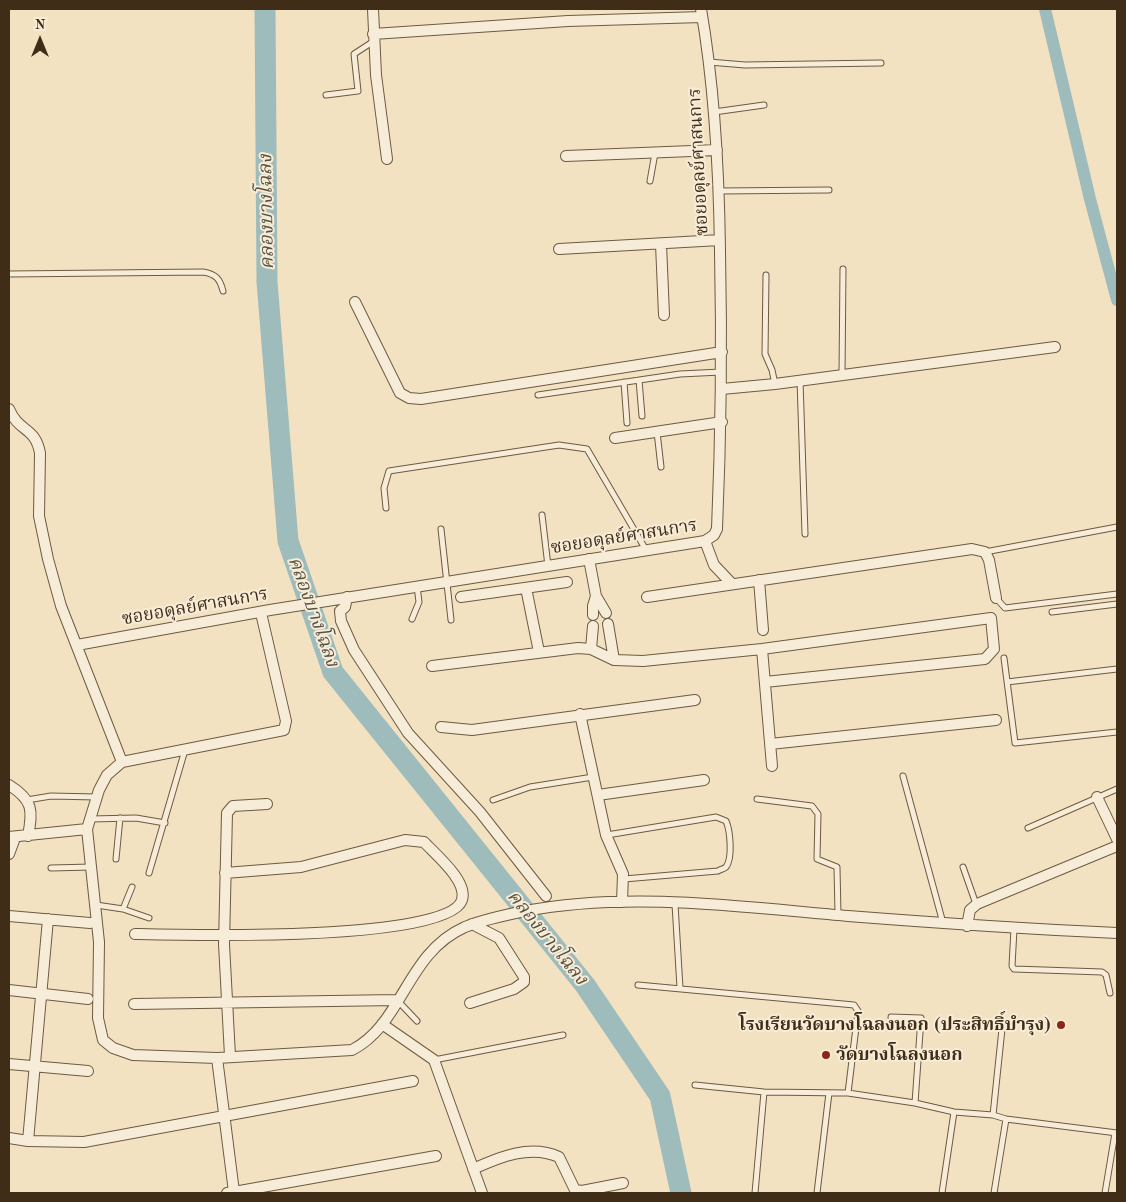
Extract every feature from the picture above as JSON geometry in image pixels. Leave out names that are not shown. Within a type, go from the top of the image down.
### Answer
[{"type":"street","points":[[373,9],[373,38],[386,158]]},
{"type":"street","points":[[373,38],[568,21],[702,13]]},
{"type":"street","name":"ซอยอดุลย์ศาสนการ","points":[[77,645],[345,597],[705,541],[714,535],[717,529],[722,422],[719,191],[714,112],[702,13]]},
{"type":"street","points":[[566,156],[717,150]]},
{"type":"street","points":[[558,249],[720,240]]},
{"type":"street","points":[[661,244],[664,315]]},
{"type":"street","points":[[355,302],[400,393],[409,398],[421,399],[722,352]]},
{"type":"street","points":[[722,388],[775,384],[1055,347]]},
{"type":"street","points":[[9,409],[13,420],[33,434],[38,443],[40,452],[39,516],[48,559],[62,606],[122,762]]},
{"type":"street","points":[[615,438],[722,422]]},
{"type":"street","points":[[705,541],[714,565],[732,584]]},
{"type":"street","points":[[647,597],[972,549],[985,552],[989,560],[996,598]]},
{"type":"street","points":[[590,559],[596,596],[606,613]]},
{"type":"street","points":[[759,580],[763,630]]},
{"type":"street","points":[[461,597],[567,582]]},
{"type":"street","points":[[526,588],[539,652]]},
{"type":"street","points":[[593,615],[596,596]]},
{"type":"street","points":[[345,597],[345,607],[340,611],[340,622],[354,650],[408,733],[480,812],[546,896]]},
{"type":"street","points":[[266,611],[286,726],[284,730],[122,762],[107,775],[96,797],[88,824],[99,942],[98,1018],[103,1040],[113,1048],[133,1056],[217,1058],[352,1050],[365,1043],[378,1032],[422,961],[449,936],[488,918],[580,904],[622,902],[675,904],[967,926],[1117,933]]},
{"type":"street","points":[[432,666],[578,648],[591,649],[614,660],[643,661],[762,649],[991,618],[994,649],[985,659],[765,682]]},
{"type":"street","points":[[608,624],[614,660]]},
{"type":"street","points":[[591,649],[593,626]]},
{"type":"street","points":[[762,649],[772,766]]},
{"type":"street","points":[[441,727],[472,730],[695,700]]},
{"type":"street","points":[[580,714],[606,836],[624,879],[622,902]]},
{"type":"street","points":[[770,744],[996,720]]},
{"type":"street","points":[[598,795],[704,780]]},
{"type":"street","points":[[9,785],[27,800],[31,807],[28,836]]},
{"type":"street","points":[[1098,797],[1117,839]]},
{"type":"street","points":[[230,1056],[224,936],[227,813],[233,806],[267,804]]},
{"type":"street","points":[[9,854],[12,837],[28,836],[88,824]]},
{"type":"street","points":[[135,934],[224,936],[334,933],[417,921],[456,910],[462,901],[464,892],[457,878],[424,842],[416,840],[405,840],[301,867],[225,873]]},
{"type":"street","points":[[967,926],[970,910],[976,904],[1117,846]]},
{"type":"street","points":[[9,916],[90,923]]},
{"type":"street","points":[[28,1141],[48,919]]},
{"type":"street","points":[[470,1003],[514,989],[524,982],[524,976],[499,938],[472,924]]},
{"type":"street","points":[[9,990],[88,999]]},
{"type":"street","points":[[134,1004],[397,1000]]},
{"type":"street","points":[[382,1024],[434,1060],[482,1193]]},
{"type":"street","points":[[217,1058],[226,1117],[230,1193],[436,1156]]},
{"type":"street","points":[[9,1064],[88,1070]]},
{"type":"street","points":[[9,1138],[28,1141],[84,1142],[413,1081]]},
{"type":"street","points":[[473,1169],[506,1156],[529,1151],[558,1157],[575,1190],[582,1191],[623,1183]]},
{"type":"lane","points":[[326,95],[359,89],[354,54],[373,38]]},
{"type":"lane","points":[[709,62],[745,65],[881,63]]},
{"type":"lane","points":[[714,112],[764,105]]},
{"type":"lane","points":[[650,181],[655,153]]},
{"type":"lane","points":[[719,191],[829,190]]},
{"type":"lane","points":[[842,374],[843,270]]},
{"type":"lane","points":[[9,274],[203,272],[215,276],[220,281],[223,291]]},
{"type":"lane","points":[[766,275],[764,354],[772,370],[775,384]]},
{"type":"lane","points":[[538,395],[688,373],[722,372]]},
{"type":"lane","points":[[639,380],[642,416]]},
{"type":"lane","points":[[800,380],[805,534]]},
{"type":"lane","points":[[624,382],[627,423]]},
{"type":"lane","points":[[657,432],[660,467]]},
{"type":"lane","points":[[386,508],[384,488],[389,471],[559,445],[587,449],[646,550]]},
{"type":"lane","points":[[542,516],[548,566]]},
{"type":"lane","points":[[985,552],[1117,527]]},
{"type":"lane","points":[[441,529],[451,620]]},
{"type":"lane","points":[[412,619],[418,602],[416,586]]},
{"type":"lane","points":[[996,598],[1005,608],[1117,594]]},
{"type":"lane","points":[[1052,612],[1117,604]]},
{"type":"lane","points":[[1004,658],[1015,743],[1117,732]]},
{"type":"lane","points":[[1007,682],[1117,669]]},
{"type":"lane","points":[[149,873],[186,750]]},
{"type":"lane","points":[[903,776],[943,924]]},
{"type":"lane","points":[[493,800],[530,787],[593,777]]},
{"type":"lane","points":[[1028,828],[1117,789]]},
{"type":"lane","points":[[27,800],[51,796],[96,797]]},
{"type":"lane","points":[[757,800],[812,806],[815,808],[818,814],[817,859],[837,866],[838,915]]},
{"type":"lane","points":[[606,836],[716,817],[726,821],[730,830],[729,859],[726,866],[718,870],[624,879]]},
{"type":"lane","points":[[88,824],[120,818],[136,818],[165,823]]},
{"type":"lane","points":[[116,859],[120,818]]},
{"type":"lane","points":[[963,867],[976,904]]},
{"type":"lane","points":[[51,868],[92,868]]},
{"type":"lane","points":[[123,909],[132,887]]},
{"type":"lane","points":[[675,904],[680,988]]},
{"type":"lane","points":[[96,905],[123,909],[150,918]]},
{"type":"lane","points":[[1014,928],[1012,966],[1014,969],[1102,972],[1106,975],[1110,993]]},
{"type":"lane","points":[[638,985],[854,1005],[858,1011],[848,1094]]},
{"type":"lane","points":[[397,1000],[417,1021]]},
{"type":"lane","points":[[891,1017],[921,1018],[914,1103]]},
{"type":"lane","points":[[993,1115],[1002,1029]]},
{"type":"lane","points":[[434,1060],[563,1036]]},
{"type":"lane","points":[[695,1085],[764,1092],[848,1094],[914,1103],[954,1112],[993,1115],[1006,1119],[1116,1133],[1105,1193]]},
{"type":"lane","points":[[755,1193],[764,1092]]},
{"type":"lane","points":[[817,1193],[829,1093]]},
{"type":"lane","points":[[942,1193],[954,1112]]},
{"type":"lane","points":[[994,1193],[1006,1119]]},
{"type":"waterway","name":"คลองบางโฉลง","points":[[265,9],[267,282],[288,541],[333,672],[585,985],[660,1096],[681,1193]]},
{"type":"waterway","points":[[1045,9],[1090,199],[1117,300]]},
{"type":"place","name":"โรงเรียนวัดบางโฉลงนอก (ประสิทธิ์บำรุง)","points":[[1061,1025]]},
{"type":"place","name":"วัดบางโฉลงนอก","points":[[826,1055]]}]
